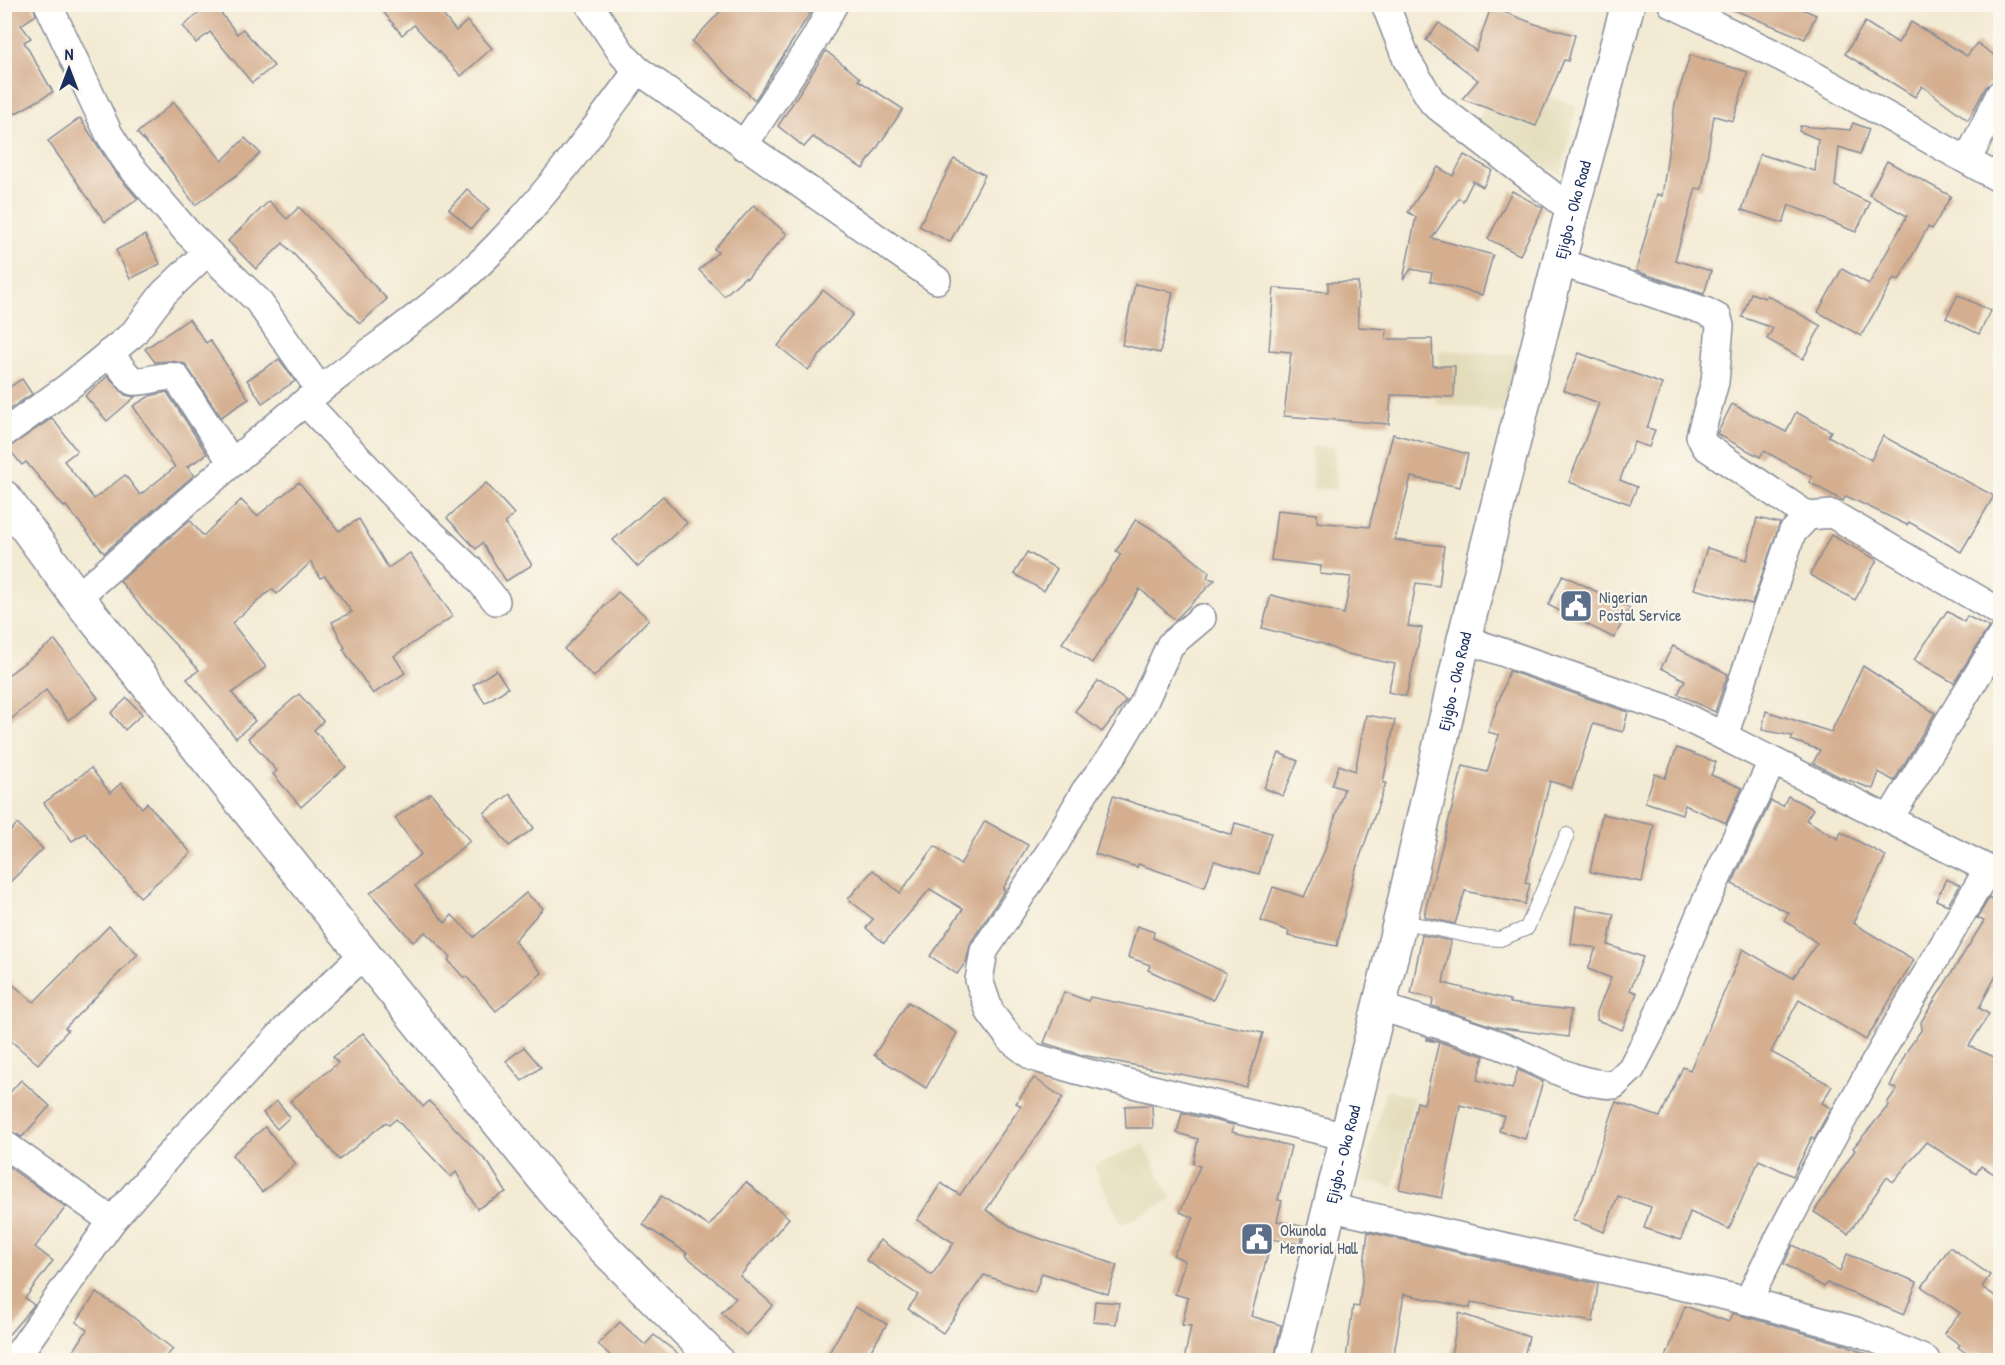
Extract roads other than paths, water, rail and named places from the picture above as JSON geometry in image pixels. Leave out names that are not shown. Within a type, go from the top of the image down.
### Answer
[{"type":"main road","name":"Ejigbo - Oko Road","points":[[1292,1360],[1377,1006],[1400,921],[1464,639],[1572,210],[1628,4]]},
{"type":"main road","points":[[4,497],[77,597],[553,1190],[599,1243],[716,1360]]},
{"type":"street","points":[[48,4],[109,134],[127,162],[207,252],[258,301],[313,396],[411,514],[472,571],[496,601]]},
{"type":"street","points":[[589,4],[623,55],[638,70],[743,146],[937,280]]},
{"type":"street","points":[[743,146],[814,40],[834,4]]},
{"type":"street","points":[[1385,4],[1417,81],[1433,103],[1572,210]]},
{"type":"street","points":[[1672,4],[1783,58],[2001,179]]},
{"type":"street","points":[[77,597],[313,396],[409,325],[495,248],[581,148],[638,70]]},
{"type":"street","points":[[1968,159],[2001,94]]},
{"type":"street","points":[[4,433],[133,334],[164,293],[207,252]]},
{"type":"street","points":[[1559,262],[1718,318],[1720,326],[1715,382],[1700,436],[1705,446],[1808,516],[1832,514],[2001,612]]},
{"type":"street","points":[[109,353],[132,381],[142,382],[165,375],[176,377],[232,463]]},
{"type":"street","points":[[1724,736],[1792,533],[1808,516]]},
{"type":"street","points":[[1202,618],[1170,645],[1144,702],[1113,755],[1085,791],[1055,844],[984,951],[979,981],[990,1012],[1011,1040],[1033,1057],[1080,1071],[1347,1137]]},
{"type":"street","points":[[1890,819],[2001,638]]},
{"type":"street","points":[[1464,639],[1671,710],[1994,872],[1837,1128],[1789,1215],[1748,1301]]},
{"type":"street","points":[[1377,1006],[1514,1050],[1556,1072],[1592,1084],[1614,1085],[1631,1069],[1652,1029],[1700,914],[1772,762]]},
{"type":"street","points":[[14,1360],[112,1221],[235,1082],[364,954]]},
{"type":"street","points":[[4,1144],[112,1221]]},
{"type":"street","points":[[1328,1207],[1748,1301],[1856,1331],[1926,1360]]},
{"type":"lane","points":[[1400,921],[1475,938],[1500,939],[1527,928],[1568,835]]},
{"type":"place","name":"Nigerian Postal Service","points":[[1576,606]]},
{"type":"place","name":"Okunola Memorial Hall","points":[[1257,1239]]}]
